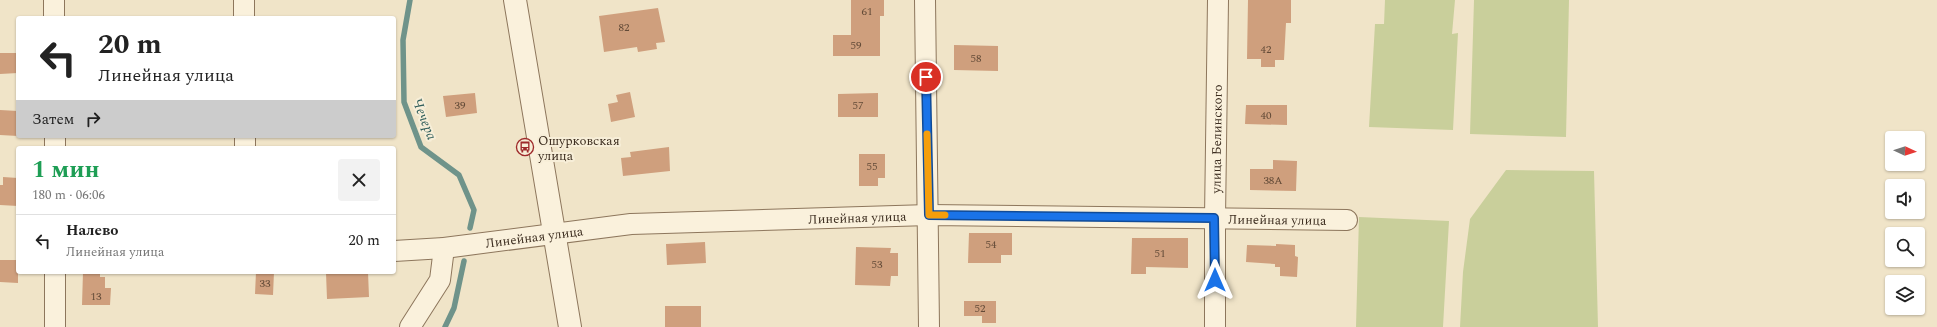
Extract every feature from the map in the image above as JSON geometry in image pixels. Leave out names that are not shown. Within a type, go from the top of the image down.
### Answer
[{"type":"street","points":[[54,0],[54,16]]},
{"type":"street","points":[[244,0],[244,16]]},
{"type":"street","points":[[515,0],[570,327]]},
{"type":"street","points":[[924,0],[929,215],[929,327]]},
{"type":"street","name":"улица Белинского","points":[[1215,327],[1214,218],[1218,0]]},
{"type":"street","name":"Линейная улица","points":[[396,251],[444,248],[631,224],[929,215],[1346,220]]},
{"type":"street","points":[[410,327],[440,280],[444,248]]},
{"type":"street","points":[[55,274],[56,327]]},
{"type":"green space","points":[[1385,0],[1455,0],[1452,34],[1458,33],[1453,130],[1369,127],[1375,24],[1384,24]]},
{"type":"green space","points":[[1474,0],[1569,0],[1566,137],[1470,134]]},
{"type":"green space","points":[[1506,170],[1594,171],[1598,327],[1460,327],[1463,272],[1470,219]]},
{"type":"green space","points":[[1359,217],[1449,221],[1443,327],[1356,327]]},
{"type":"building","points":[[851,0],[884,0],[884,16],[880,16],[880,56],[833,56],[833,35],[851,35]]},
{"type":"building","points":[[1248,0],[1291,0],[1291,23],[1286,23],[1284,60],[1275,60],[1275,67],[1261,67],[1261,59],[1247,59]]},
{"type":"building","points":[[658,8],[665,42],[656,43],[657,49],[638,52],[637,47],[604,52],[599,16]]},
{"type":"building","points":[[954,45],[998,46],[998,71],[954,70]]},
{"type":"building","points":[[0,53],[16,53],[16,73],[0,74]]},
{"type":"building","points":[[630,92],[635,117],[611,122],[608,104],[618,102],[616,95]]},
{"type":"building","points":[[475,93],[477,113],[446,117],[443,96]]},
{"type":"building","points":[[878,93],[878,117],[838,117],[838,94]]},
{"type":"building","points":[[1246,105],[1287,105],[1287,125],[1245,124]]},
{"type":"building","points":[[0,110],[16,111],[16,136],[0,135]]},
{"type":"building","points":[[669,147],[670,171],[623,176],[621,158],[631,157],[630,152]]},
{"type":"building","points":[[859,154],[885,154],[885,178],[878,178],[878,186],[859,186]]},
{"type":"building","points":[[1273,160],[1297,161],[1296,191],[1250,190],[1250,169],[1273,169]]},
{"type":"building","points":[[3,177],[16,178],[16,206],[0,205],[0,185],[3,185]]},
{"type":"building","points":[[969,233],[1012,233],[1012,255],[1001,255],[1001,263],[968,263]]},
{"type":"building","points":[[1132,238],[1188,238],[1188,268],[1146,267],[1146,274],[1131,274]]},
{"type":"building","points":[[705,242],[706,263],[667,265],[666,244]]},
{"type":"building","points":[[1276,244],[1295,245],[1295,256],[1298,257],[1297,277],[1280,276],[1280,267],[1275,267],[1275,264],[1246,262],[1247,245],[1276,246]]},
{"type":"building","points":[[856,247],[891,248],[890,253],[898,253],[898,276],[891,276],[890,286],[855,285]]},
{"type":"building","points":[[0,260],[16,260],[16,274],[18,274],[18,283],[0,282]]},
{"type":"building","points":[[83,274],[100,274],[100,277],[105,277],[105,288],[111,288],[110,305],[82,305]]},
{"type":"building","points":[[256,274],[274,274],[273,295],[255,294]]},
{"type":"building","points":[[326,274],[368,274],[369,297],[327,299]]},
{"type":"building","points":[[964,301],[996,301],[996,323],[982,323],[982,316],[964,316]]},
{"type":"building","points":[[665,306],[701,306],[701,327],[665,327]]},
{"type":"waterway","name":"Чечера","points":[[410,0],[403,40],[404,102],[421,147],[459,175],[474,210],[470,228]]},
{"type":"waterway","name":"Чечера","points":[[445,327],[454,308],[464,261]]},
{"type":"slow traffic","points":[[927,134],[929,215],[945,215]]},
{"type":"place","name":"Ошурковская улица","points":[[525,147]]},
{"type":"route","points":[[926,77],[929,215],[1214,218],[1215,280]]}]
